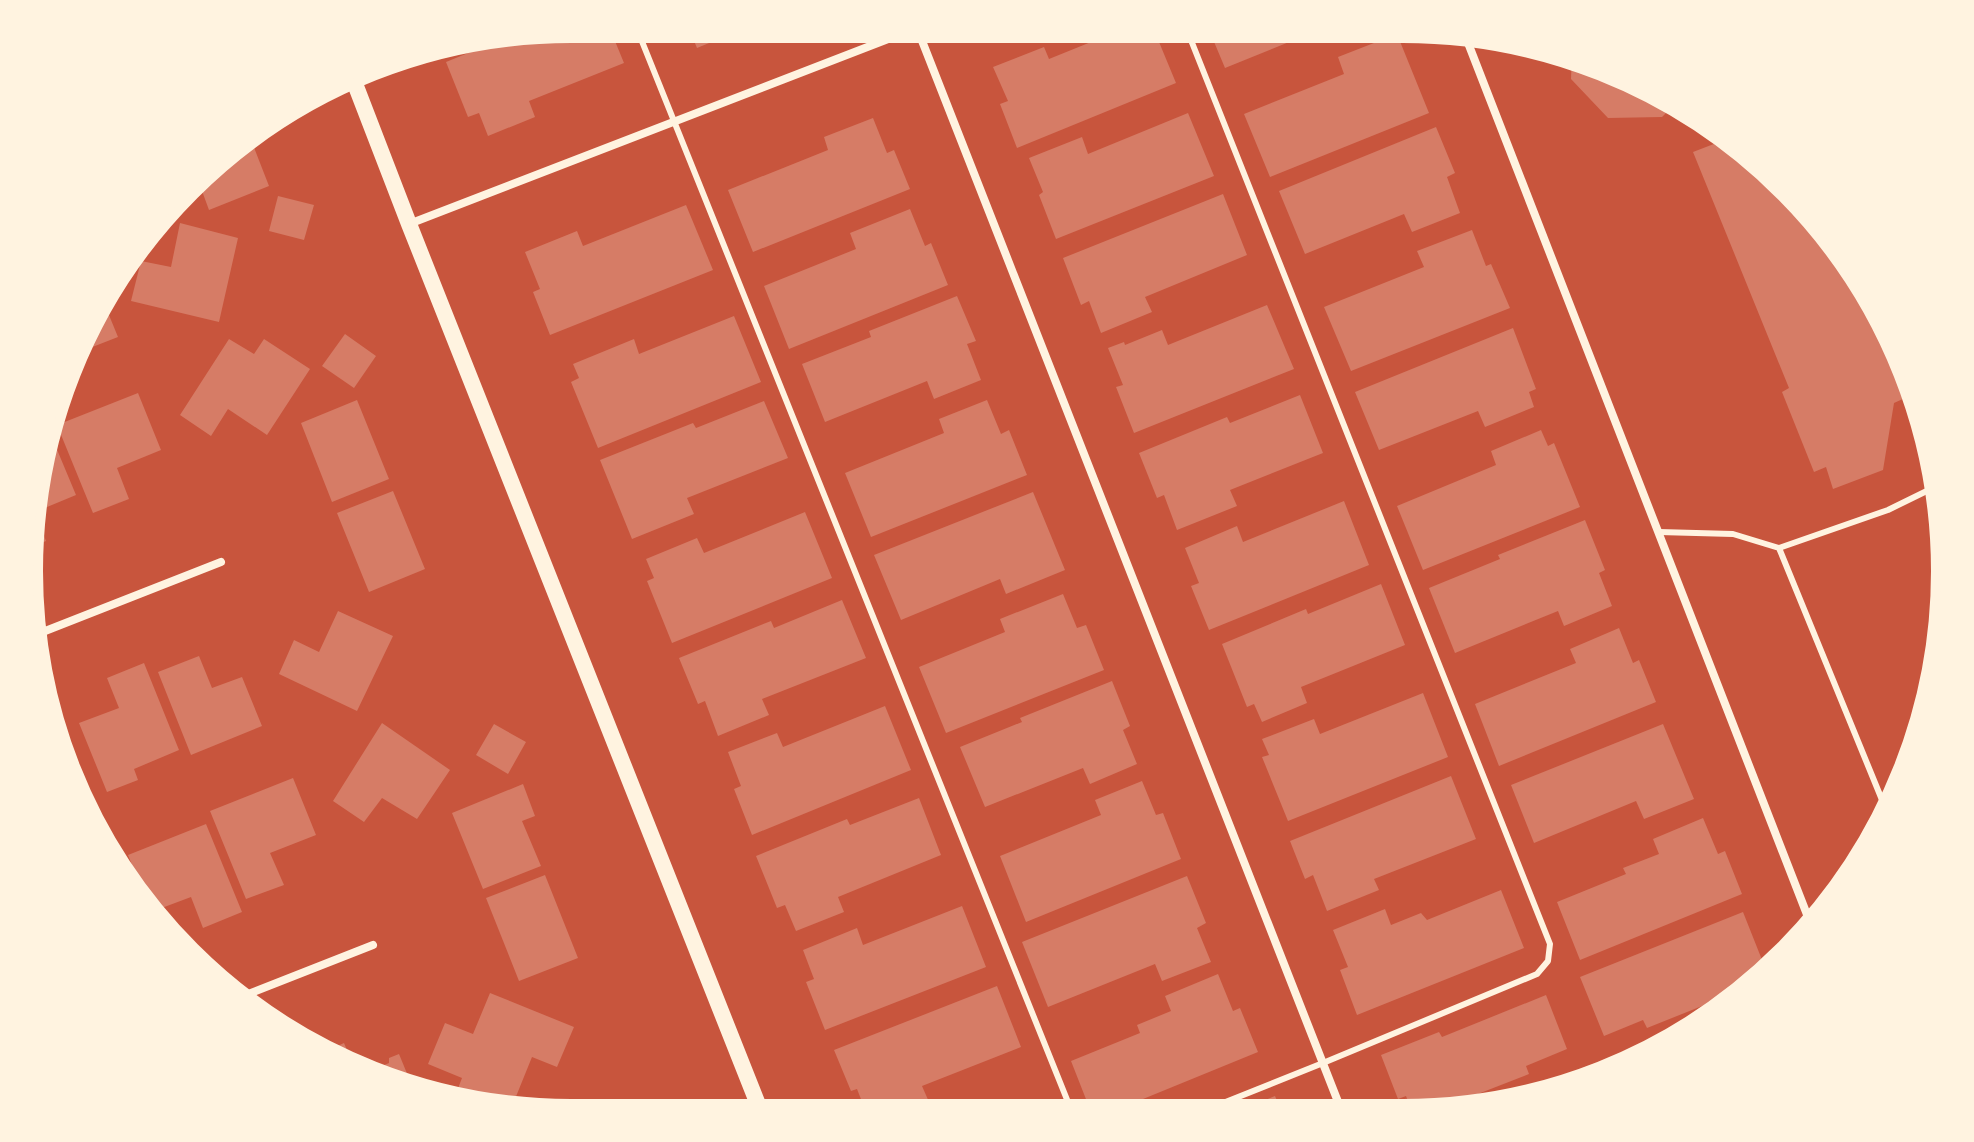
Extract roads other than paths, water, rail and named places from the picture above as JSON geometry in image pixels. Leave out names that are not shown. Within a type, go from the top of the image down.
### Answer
[{"type":"main road","points":[[355,84],[758,1104]]},
{"type":"street","points":[[409,224],[891,38]]},
{"type":"street","points":[[927,38],[1339,1104]]},
{"type":"street","points":[[1468,42],[1808,917]]},
{"type":"street","points":[[42,632],[221,562]]},
{"type":"street","points":[[247,994],[373,945]]},
{"type":"lane","points":[[641,38],[1069,1104]]},
{"type":"lane","points":[[1190,38],[1550,944],[1548,961],[1537,974],[1220,1104]]},
{"type":"lane","points":[[1659,532],[1733,534],[1779,548],[1888,510],[1929,490]]},
{"type":"lane","points":[[1779,548],[1883,802]]}]
